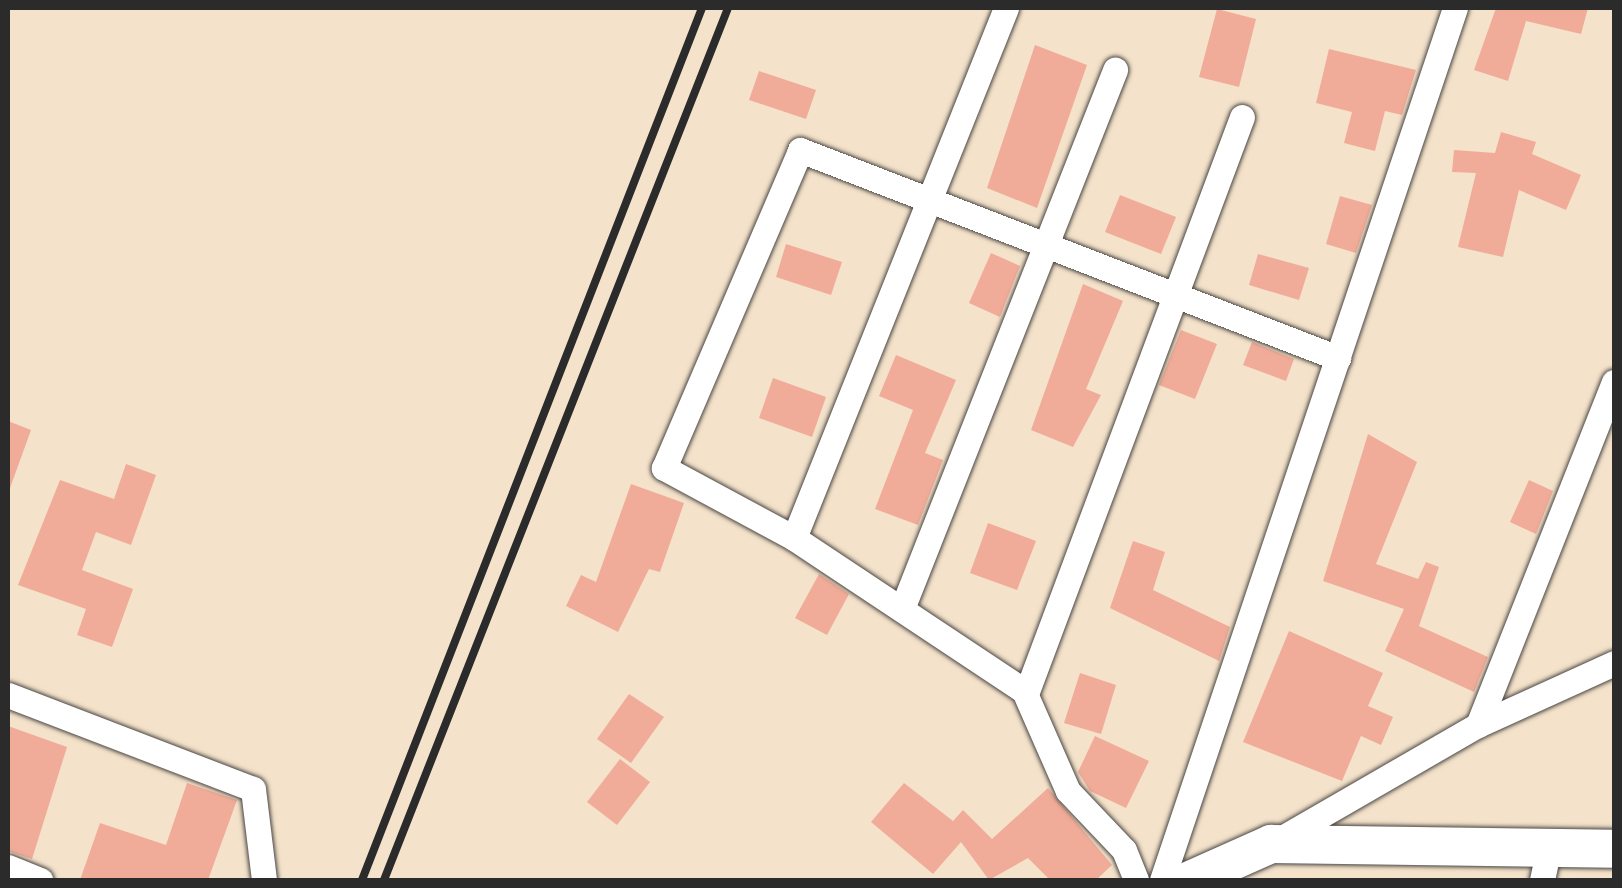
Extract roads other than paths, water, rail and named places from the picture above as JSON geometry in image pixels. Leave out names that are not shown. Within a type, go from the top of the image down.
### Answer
[{"type":"main road","points":[[1190,880],[1271,844],[1546,864],[1614,849]]},
{"type":"street","points":[[794,538],[923,196],[1006,8]]},
{"type":"street","points":[[1162,880],[1456,8]]},
{"type":"street","points":[[902,609],[1115,70]]},
{"type":"street","points":[[1026,694],[1242,117]]},
{"type":"street","points":[[1136,880],[1124,850],[1068,790],[1026,694],[794,538],[664,468],[800,150],[1338,358]]},
{"type":"street","points":[[1478,725],[1614,382]]},
{"type":"street","points":[[1271,844],[1478,725],[1614,663]]},
{"type":"street","points":[[8,695],[254,789],[264,880]]},
{"type":"street","points":[[8,867],[41,880]]},
{"type":"railway","points":[[362,880],[702,8]]},
{"type":"railway","points":[[384,880],[728,8]]}]
